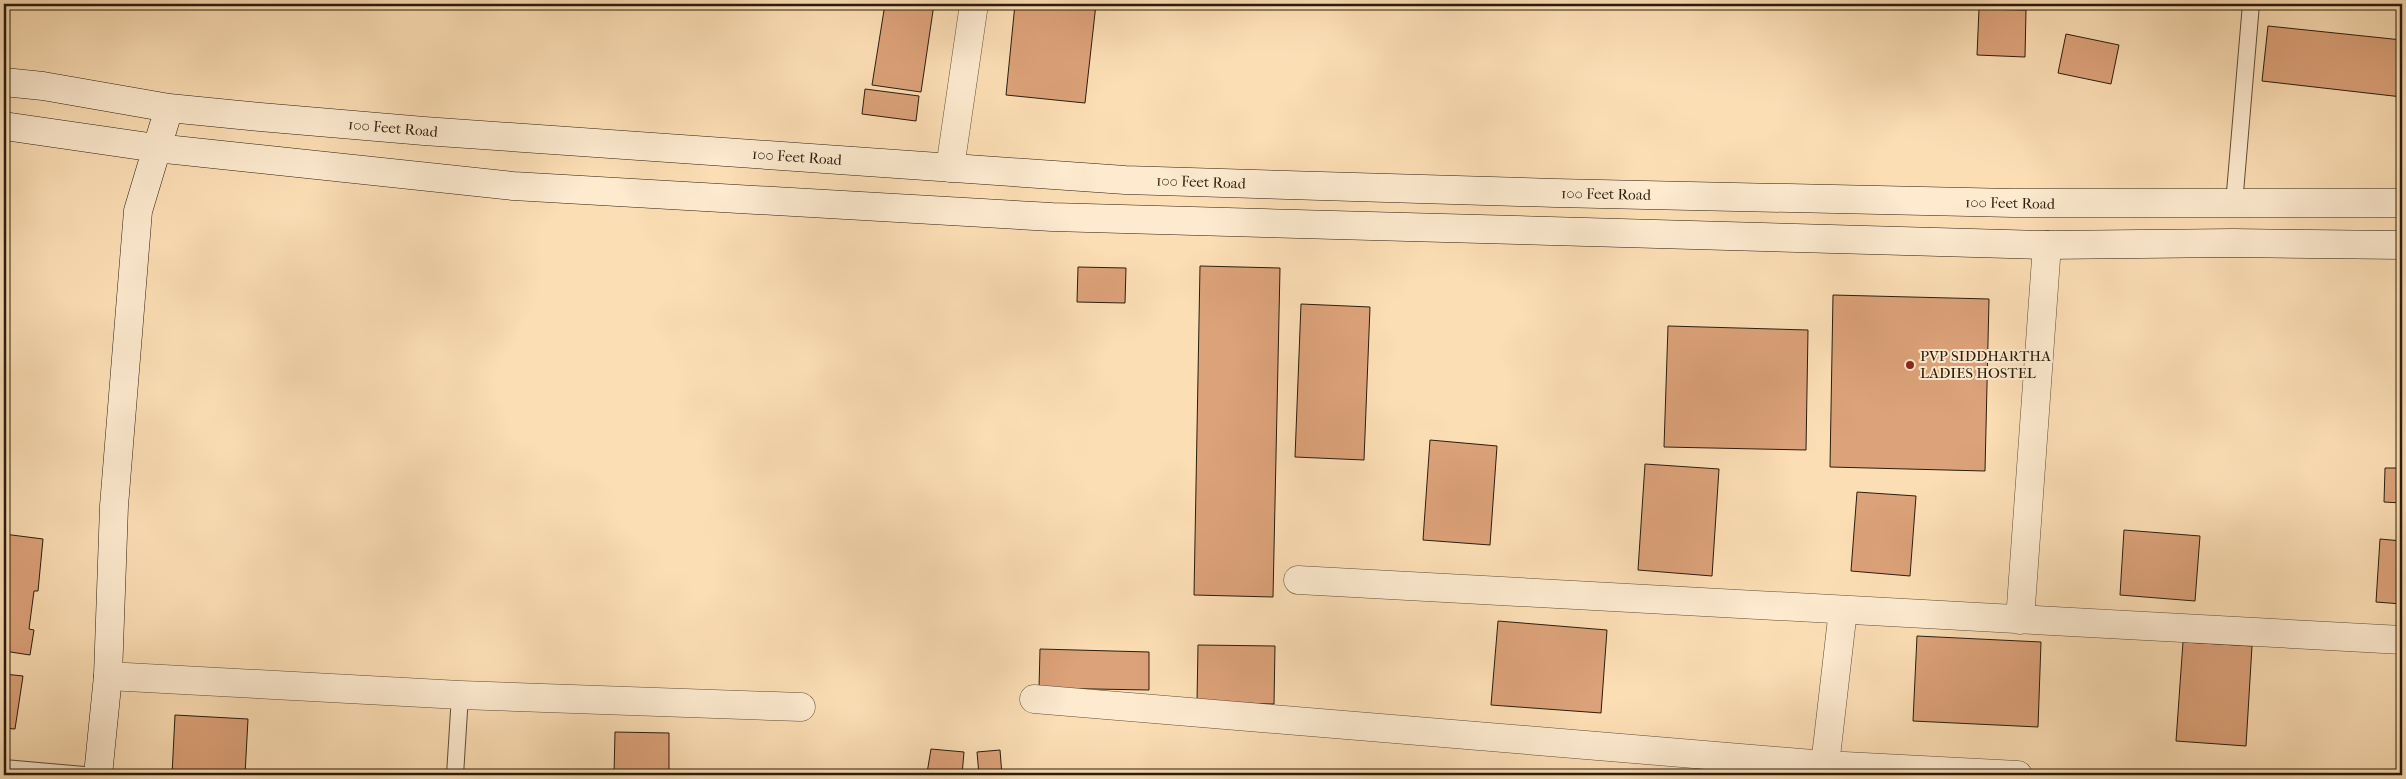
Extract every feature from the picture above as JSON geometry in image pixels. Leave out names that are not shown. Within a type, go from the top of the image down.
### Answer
[{"type":"street","points":[[950,168],[974,4]]},
{"type":"street","name":"100 Feet Road","points":[[4,82],[43,86],[169,108],[424,131],[1125,180],[1555,193],[2013,203],[2402,204]]},
{"type":"street","points":[[98,775],[108,676],[114,506],[138,211],[169,108]]},
{"type":"street","points":[[4,126],[156,148],[513,186],[798,204],[1052,217],[2047,245],[2233,243],[2402,245]]},
{"type":"street","points":[[2020,620],[2047,245]]},
{"type":"street","points":[[1298,580],[2402,640]]},
{"type":"street","points":[[1825,765],[1843,610]]},
{"type":"street","points":[[108,676],[460,695],[801,707]]},
{"type":"street","points":[[1034,699],[1825,765],[2018,775]]},
{"type":"lane","points":[[2234,204],[2251,4]]},
{"type":"lane","points":[[455,775],[460,695]]},
{"type":"lane","points":[[4,768],[84,775]]},
{"type":"building","points":[[885,4],[934,4],[921,92],[872,85]]},
{"type":"building","points":[[1015,4],[1096,4],[1085,103],[1006,95]]},
{"type":"building","points":[[1979,9],[2026,10],[2025,57],[1977,55]]},
{"type":"building","points":[[2268,26],[2402,40],[2402,97],[2262,81]]},
{"type":"building","points":[[2066,34],[2119,45],[2111,84],[2058,73]]},
{"type":"building","points":[[865,89],[919,96],[916,121],[862,114]]},
{"type":"building","points":[[1200,266],[1280,268],[1273,597],[1194,595]]},
{"type":"building","points":[[1078,267],[1126,268],[1125,303],[1077,302]]},
{"type":"building","name":"PVP SIDDHARTHA LADIES HOSTEL","points":[[1833,295],[1989,299],[1985,471],[1830,467]]},
{"type":"building","points":[[1301,304],[1370,307],[1364,460],[1295,457]]},
{"type":"building","points":[[1668,326],[1808,330],[1806,450],[1664,447]]},
{"type":"building","points":[[1430,440],[1497,446],[1490,545],[1423,540]]},
{"type":"building","points":[[1645,464],[1719,469],[1712,576],[1638,570]]},
{"type":"building","points":[[2385,468],[2402,468],[2402,503],[2384,502]]},
{"type":"building","points":[[1857,492],[1916,496],[1910,576],[1851,571]]},
{"type":"building","points":[[2124,530],[2200,536],[2195,601],[2120,595]]},
{"type":"building","points":[[4,534],[43,539],[38,591],[34,591],[29,629],[34,630],[30,655],[4,651]]},
{"type":"building","points":[[2380,539],[2402,541],[2402,604],[2376,602]]},
{"type":"building","points":[[1498,621],[1607,630],[1601,713],[1491,705]]},
{"type":"building","points":[[1917,636],[2041,642],[2038,727],[1913,721]]},
{"type":"building","points":[[2183,642],[2252,646],[2246,746],[2176,741]]},
{"type":"building","points":[[1198,645],[1275,646],[1274,704],[1197,702]]},
{"type":"building","points":[[1040,649],[1149,652],[1149,690],[1039,688]]},
{"type":"building","points":[[4,674],[23,676],[15,729],[4,728]]},
{"type":"building","points":[[175,715],[248,719],[245,775],[172,775]]},
{"type":"building","points":[[615,732],[669,733],[669,775],[614,775]]},
{"type":"building","points":[[931,749],[964,752],[962,775],[927,773]]},
{"type":"building","points":[[1000,750],[1002,775],[979,775],[977,752]]},
{"type":"place","name":"PVP SIDDHARTHA LADIES HOSTEL","points":[[1910,365]]}]
